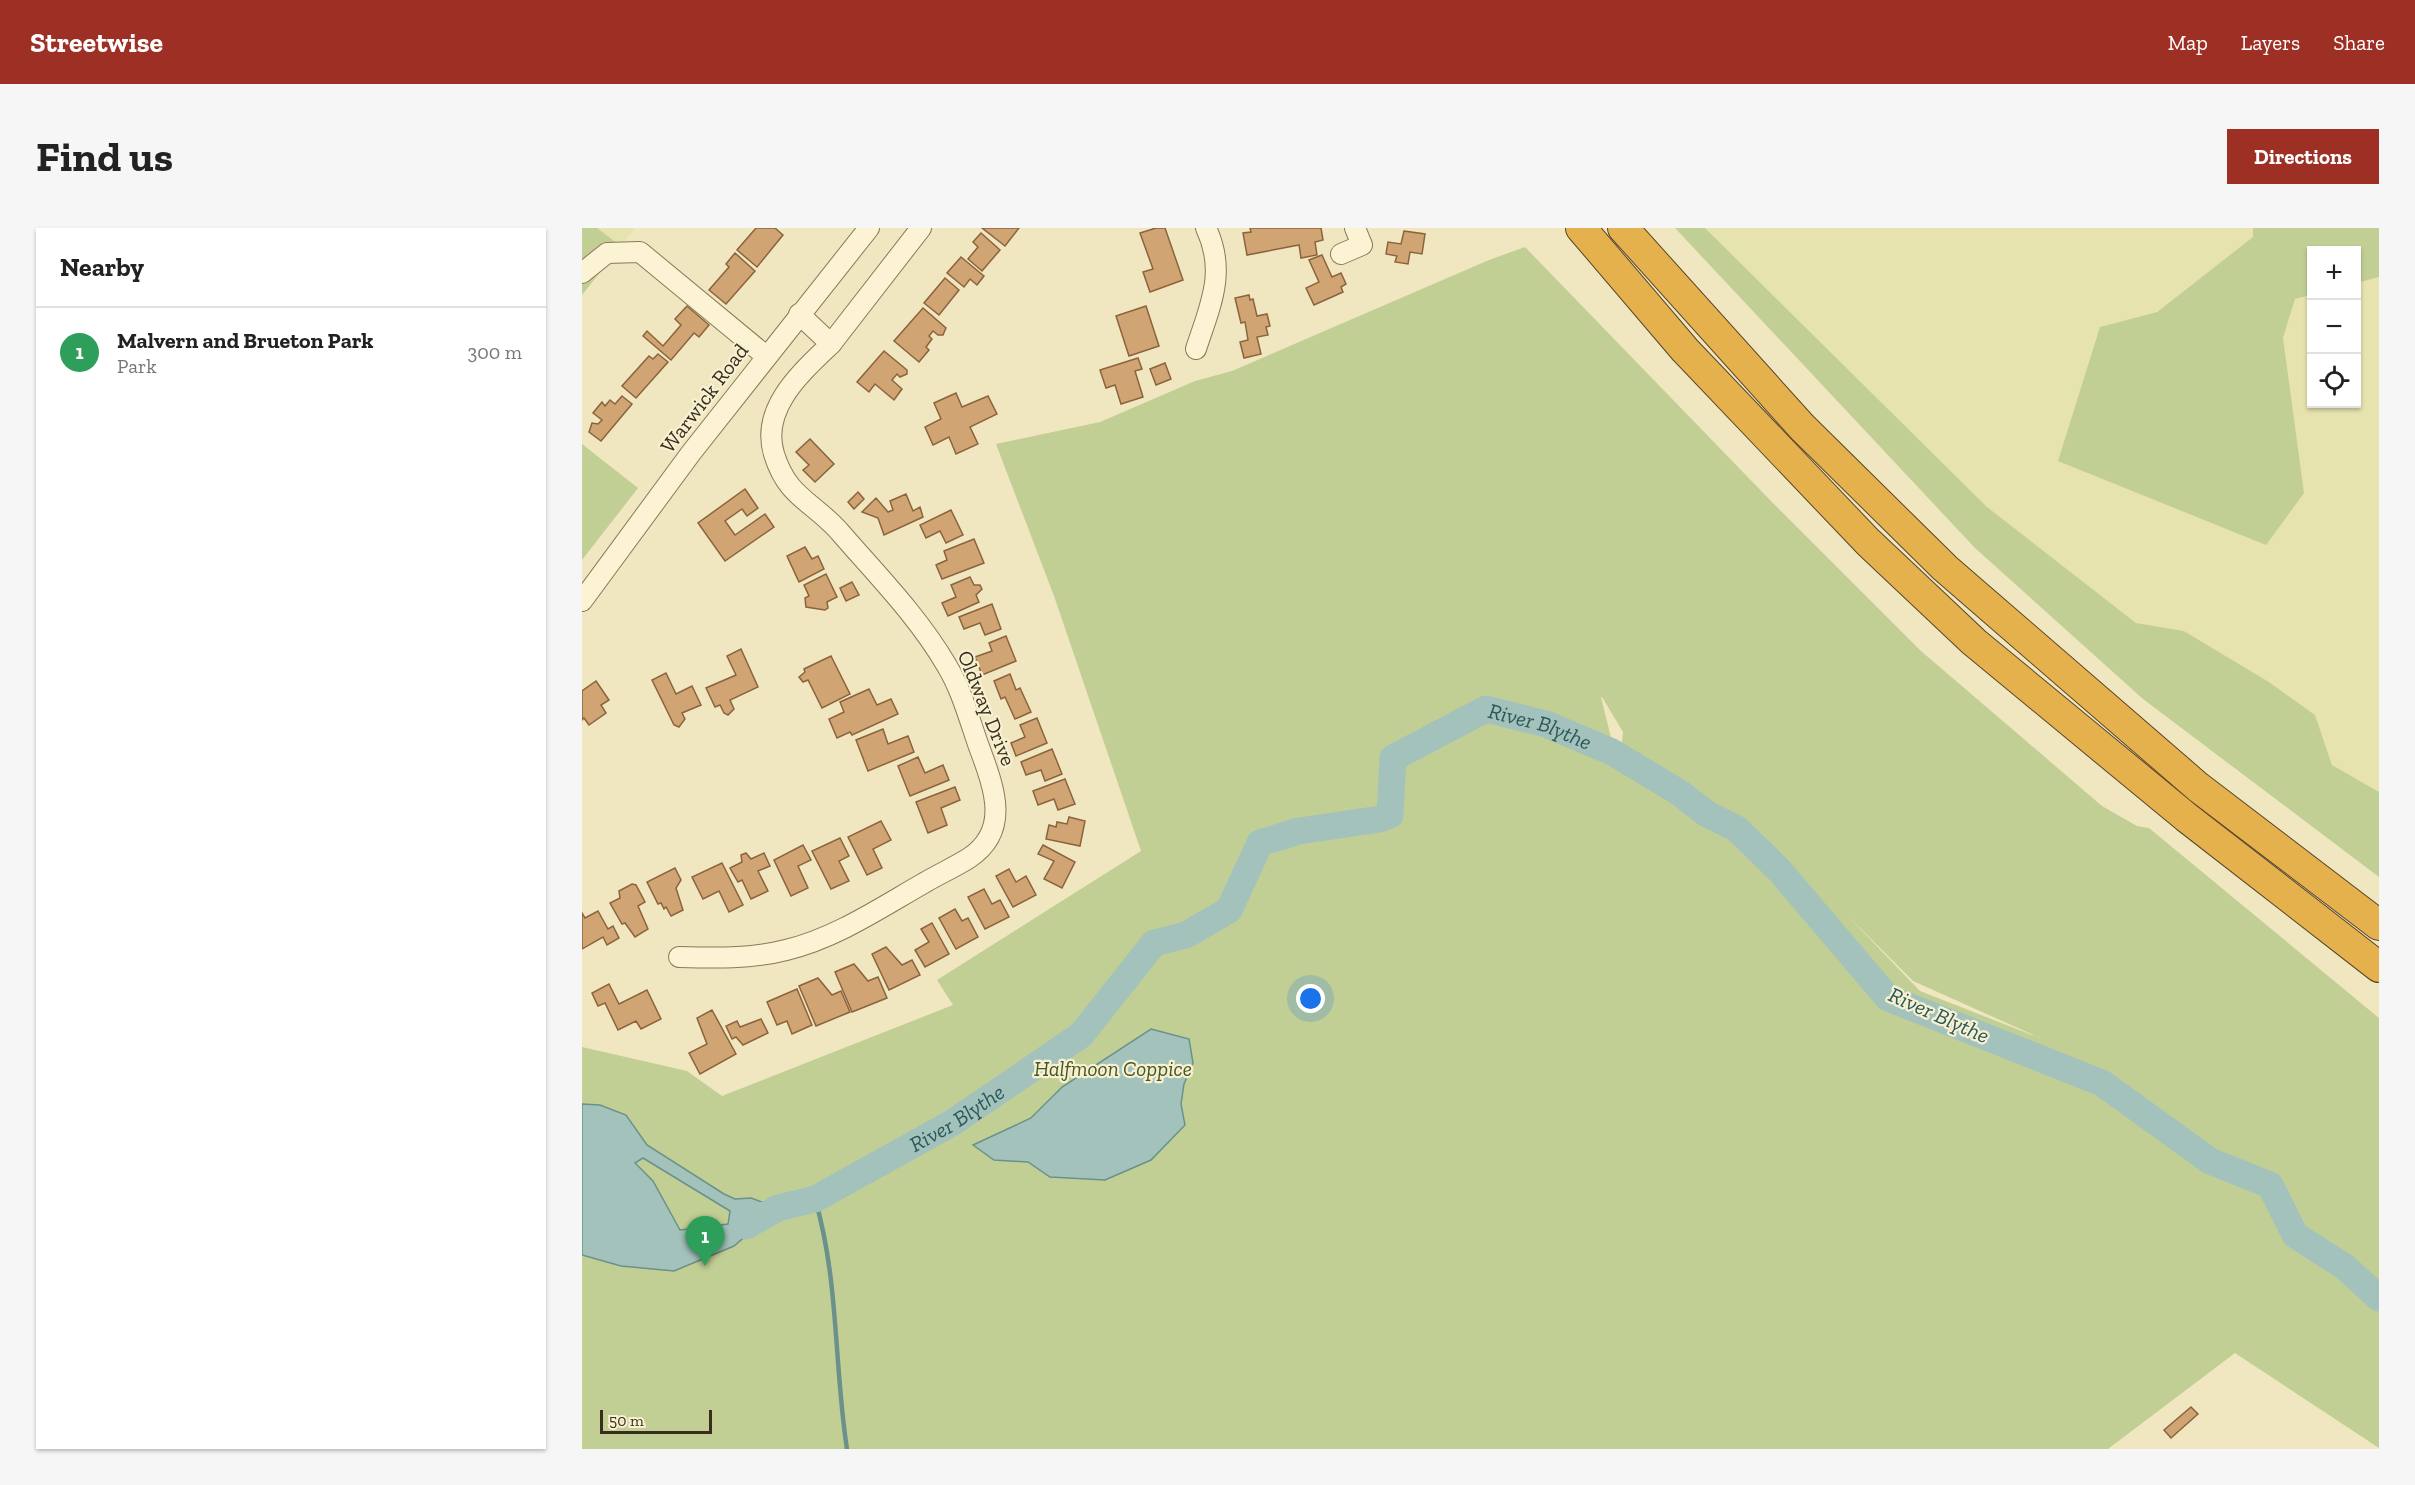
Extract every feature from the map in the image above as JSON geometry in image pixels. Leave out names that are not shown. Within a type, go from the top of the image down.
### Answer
[{"type":"highway","points":[[1581,228],[1685,350],[1868,542],[1974,642],[2186,817],[2379,967]]},
{"type":"highway","points":[[1623,228],[1802,427],[1945,568],[2198,787],[2379,925]]},
{"type":"street","name":"Warwick Road","points":[[582,601],[766,356],[869,228]]},
{"type":"street","points":[[799,314],[831,344],[921,228]]},
{"type":"street","points":[[1196,349],[1216,284],[1217,265],[1206,228]]},
{"type":"street","points":[[1341,254],[1362,245],[1355,228]]},
{"type":"street","points":[[582,273],[607,253],[640,252],[766,356]]},
{"type":"street","name":"Oldway Drive","points":[[679,957],[735,958],[786,950],[842,929],[971,856],[989,837],[998,814],[992,782],[948,667],[918,622],[833,524],[797,496],[782,477],[772,451],[772,420],[784,393],[831,344]]},
{"type":"shaded area","points":[[597,228],[635,228],[621,246]]},
{"type":"shaded area","points":[[1705,228],[2253,228],[2253,237],[2156,312],[2100,327],[2291,410],[2283,338],[2295,299],[2307,296],[2307,408],[2361,408],[2361,282],[2379,277],[2379,792],[2332,765],[2315,715],[2269,682],[2184,631],[2136,623],[1987,507]]},
{"type":"green space","points":[[582,228],[597,228],[621,246],[582,295]]},
{"type":"green space","points":[[1675,228],[1705,228],[1987,507],[2136,623],[2184,631],[2269,682],[2315,715],[2332,765],[2379,792],[2379,877],[2143,699],[1975,548]]},
{"type":"green space","points":[[2253,228],[2379,228],[2379,277],[2361,282],[2361,246],[2307,246],[2307,296],[2295,299],[2283,338],[2304,493],[2266,545],[2058,461],[2100,327],[2157,312],[2253,237]]},
{"type":"green space","name":"Halfmoon Coppice","points":[[1525,247],[1770,500],[1921,651],[2102,806],[2137,826],[2149,828],[2379,1018],[2379,1448],[2235,1353],[2108,1449],[582,1449],[582,1047],[687,1071],[722,1096],[953,1005],[937,980],[1141,851],[1054,596],[996,444],[1100,422],[1195,381],[1232,371],[1489,260]],"holes":[[[1601,697],[1623,732],[1619,770]],[[1846,914],[1913,981],[2040,1038],[1920,991]]]},
{"type":"green space","points":[[582,444],[638,488],[582,560]]},
{"type":"water","points":[[1151,1029],[1189,1039],[1193,1063],[1184,1084],[1181,1104],[1185,1125],[1151,1160],[1105,1180],[1050,1177],[1028,1162],[994,1160],[973,1145],[1031,1118],[1062,1087]]},
{"type":"water","points":[[582,1104],[600,1105],[626,1115],[647,1145],[724,1194],[735,1199],[751,1198],[778,1208],[734,1246],[674,1271],[621,1266],[582,1255]],"holes":[[[643,1158],[730,1211],[728,1224],[680,1230],[653,1181],[635,1163]]]},
{"type":"building","points":[[756,228],[775,228],[783,235],[757,267],[737,250]]},
{"type":"building","points":[[982,228],[1019,228],[1005,246]]},
{"type":"building","points":[[1165,228],[1183,280],[1150,292],[1143,272],[1153,269],[1140,233]]},
{"type":"building","points":[[1250,228],[1321,228],[1323,240],[1315,242],[1317,255],[1301,258],[1299,245],[1247,255],[1243,233],[1251,232]]},
{"type":"building","points":[[1404,231],[1425,234],[1422,254],[1410,252],[1408,264],[1395,262],[1397,256],[1386,254],[1388,242],[1401,244]]},
{"type":"building","points":[[981,233],[1000,250],[982,271],[968,259],[978,247],[973,242]]},
{"type":"building","points":[[735,253],[755,271],[726,304],[709,290],[729,267],[726,264]]},
{"type":"building","points":[[1322,255],[1332,277],[1341,273],[1346,284],[1341,287],[1343,292],[1314,305],[1306,288],[1319,282],[1309,260]]},
{"type":"building","points":[[961,257],[984,276],[977,285],[970,279],[964,287],[947,273]]},
{"type":"building","points":[[945,278],[959,290],[939,315],[924,303]]},
{"type":"building","points":[[1249,295],[1250,300],[1253,299],[1257,316],[1267,314],[1270,326],[1266,327],[1268,335],[1257,337],[1261,354],[1244,358],[1240,342],[1248,340],[1245,322],[1241,323],[1235,298]]},
{"type":"building","points":[[687,306],[709,325],[699,337],[694,333],[671,360],[643,336],[647,331],[663,346],[681,325],[675,319]]},
{"type":"building","points":[[1146,306],[1159,346],[1129,356],[1116,316]]},
{"type":"building","points":[[923,308],[946,328],[943,335],[938,335],[933,331],[929,336],[932,339],[926,347],[929,350],[919,362],[894,341]]},
{"type":"building","points":[[884,351],[907,370],[907,374],[900,377],[897,374],[892,380],[902,389],[894,400],[875,384],[869,392],[857,382]]},
{"type":"building","points":[[658,354],[668,362],[636,398],[622,386],[649,356],[653,359]]},
{"type":"building","points":[[1138,358],[1142,369],[1135,371],[1143,397],[1121,404],[1115,385],[1106,388],[1100,370]]},
{"type":"building","points":[[1165,363],[1171,379],[1156,385],[1150,369]]},
{"type":"building","points":[[956,393],[962,407],[988,396],[997,414],[970,427],[978,444],[956,454],[949,437],[933,445],[925,427],[941,419],[934,403]]},
{"type":"building","points":[[622,396],[632,404],[601,441],[589,432],[592,423],[598,424],[602,420],[593,413],[602,402],[605,406],[610,400],[615,404]]},
{"type":"building","points":[[810,439],[834,464],[815,482],[803,470],[809,465],[796,452]]},
{"type":"building","points":[[745,489],[758,508],[747,516],[742,509],[725,521],[735,535],[765,514],[774,527],[725,561],[698,523]]},
{"type":"building","points":[[858,492],[864,499],[854,509],[848,502]]},
{"type":"building","points":[[906,494],[913,511],[920,507],[923,517],[884,535],[878,518],[862,512],[876,498],[888,512],[893,510],[890,501]]},
{"type":"building","points":[[951,510],[963,535],[946,543],[940,531],[926,538],[920,525]]},
{"type":"building","points":[[974,539],[984,563],[942,579],[936,565],[947,560],[944,551]]},
{"type":"building","points":[[805,547],[812,559],[818,556],[824,569],[799,582],[787,556]]},
{"type":"building","points":[[826,574],[837,597],[827,602],[828,608],[825,610],[806,607],[805,598],[809,596],[804,585]]},
{"type":"building","points":[[970,577],[974,585],[980,585],[982,589],[976,595],[979,602],[948,616],[942,603],[956,597],[951,585]]},
{"type":"building","points":[[852,582],[859,595],[846,601],[840,588]]},
{"type":"building","points":[[992,604],[1001,629],[985,635],[980,623],[964,629],[959,617]]},
{"type":"building","points":[[1006,636],[1016,661],[982,675],[975,657],[992,651],[989,643]]},
{"type":"building","points":[[741,649],[758,687],[730,700],[734,709],[728,715],[724,713],[720,705],[715,707],[706,688],[736,675],[727,656]]},
{"type":"building","points":[[831,656],[850,694],[822,708],[808,680],[803,682],[799,677],[805,672],[804,669]]},
{"type":"building","points":[[666,673],[676,694],[692,686],[701,705],[682,713],[685,719],[679,727],[674,725],[652,680]]},
{"type":"building","points":[[1010,674],[1016,690],[1020,688],[1031,712],[1015,719],[1005,697],[1001,699],[994,681]]},
{"type":"building","points":[[596,681],[609,700],[601,705],[606,713],[589,725],[584,718],[582,720],[582,691]]},
{"type":"building","points":[[869,689],[877,705],[891,699],[898,714],[852,735],[850,732],[837,738],[829,719],[844,712],[840,702]]},
{"type":"building","points":[[1037,718],[1047,743],[1016,756],[1011,743],[1025,737],[1020,725]]},
{"type":"building","points":[[883,729],[888,744],[908,736],[914,752],[868,771],[856,740]]},
{"type":"building","points":[[1052,749],[1062,774],[1045,781],[1041,770],[1026,775],[1021,762]]},
{"type":"building","points":[[918,757],[925,773],[943,765],[949,780],[910,796],[898,766]]},
{"type":"building","points":[[1065,779],[1075,804],[1058,810],[1054,799],[1038,805],[1033,791]]},
{"type":"building","points":[[955,787],[960,800],[941,808],[947,825],[928,833],[916,802]]},
{"type":"building","points":[[1069,817],[1085,821],[1080,846],[1046,839],[1049,825],[1056,827],[1057,822],[1067,824]]},
{"type":"building","points":[[881,821],[891,840],[873,849],[882,868],[867,875],[848,837]]},
{"type":"building","points":[[840,838],[849,856],[839,861],[849,881],[831,889],[812,851]]},
{"type":"building","points":[[803,845],[811,860],[798,866],[808,888],[791,896],[774,860]]},
{"type":"building","points":[[1043,845],[1075,862],[1062,888],[1044,879],[1054,861],[1038,854]]},
{"type":"building","points":[[746,853],[751,859],[764,853],[770,866],[758,871],[768,891],[751,899],[742,880],[738,882],[730,868],[742,862],[741,855]]},
{"type":"building","points":[[722,863],[743,905],[729,912],[719,891],[703,899],[692,877]]},
{"type":"building","points":[[675,868],[681,880],[676,888],[683,910],[671,916],[666,907],[664,909],[661,903],[658,904],[647,882]]},
{"type":"building","points":[[1009,869],[1016,882],[1026,876],[1036,895],[1013,907],[996,876]]},
{"type":"building","points":[[632,884],[636,885],[645,902],[638,906],[648,929],[635,937],[625,923],[622,924],[610,903],[620,898],[619,891]]},
{"type":"building","points":[[984,889],[992,904],[1000,900],[1009,917],[985,929],[968,897]]},
{"type":"building","points":[[955,909],[962,921],[968,918],[978,937],[956,949],[939,918]]},
{"type":"building","points":[[598,911],[608,929],[613,926],[619,938],[607,945],[603,937],[582,949],[582,913],[585,918]]},
{"type":"building","points":[[932,923],[949,954],[925,967],[915,950],[929,942],[921,929]]},
{"type":"building","points":[[886,947],[902,965],[912,960],[920,975],[889,990],[872,954]]},
{"type":"building","points":[[854,964],[868,981],[878,977],[887,998],[852,1012],[835,972]]},
{"type":"building","points":[[818,978],[832,995],[841,991],[850,1012],[816,1026],[799,986]]},
{"type":"building","points":[[609,984],[619,1004],[647,990],[661,1019],[641,1029],[636,1021],[618,1030],[605,1003],[598,1006],[592,993]]},
{"type":"building","points":[[797,989],[812,1025],[792,1034],[787,1021],[777,1025],[767,1002]]},
{"type":"building","points":[[712,1010],[736,1054],[700,1074],[689,1053],[707,1044],[697,1018]]},
{"type":"building","points":[[761,1019],[768,1033],[743,1045],[736,1037],[732,1039],[726,1026],[737,1021],[740,1027]]},
{"type":"building","points":[[2191,1407],[2198,1414],[2171,1438],[2164,1430]]},
{"type":"waterway","name":"River Blythe","points":[[746,1226],[778,1208],[815,1199],[952,1123],[1081,1035],[1154,943],[1186,935],[1229,910],[1260,843],[1299,831],[1380,819],[1390,815],[1393,758],[1486,709],[1546,724],[1612,752],[1680,793],[1707,814],[1737,829],[1779,870],[1888,998],[2102,1083],[2210,1161],[2270,1185],[2295,1235],[2345,1267],[2379,1298]]},
{"type":"waterway","points":[[815,1199],[823,1230],[832,1292],[847,1449]]},
{"type":"place","name":"Malvern and Brueton Park","points":[[705,1266]]}]
